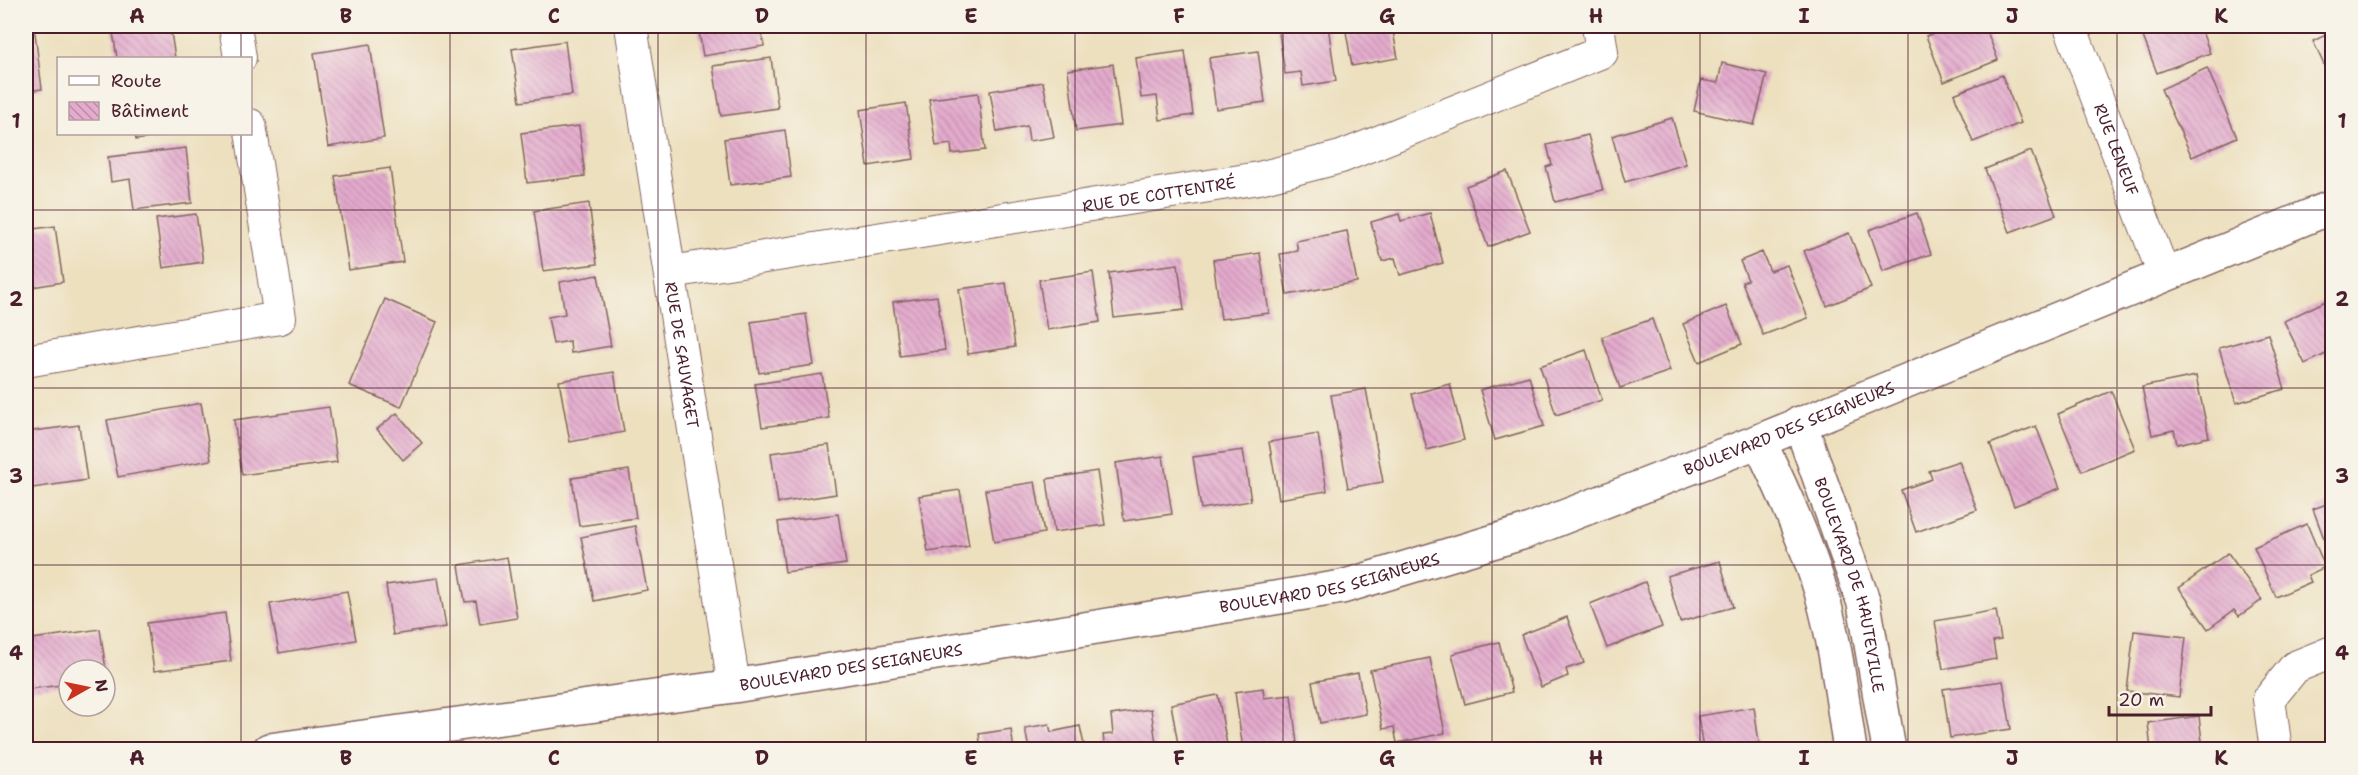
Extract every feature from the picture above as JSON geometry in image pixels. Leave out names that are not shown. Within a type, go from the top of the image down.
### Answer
[{"type":"street","points":[[235,26],[240,57]]},
{"type":"street","name":"RUE DE SAUVAGET","points":[[631,26],[734,686]]},
{"type":"street","name":"RUE DE COTTENTRÉ","points":[[671,272],[1259,178],[1341,157],[1602,52],[1598,26]]},
{"type":"street","name":"RUE LENEUF","points":[[2070,26],[2164,275]]},
{"type":"street","points":[[26,361],[280,318],[252,135]]},
{"type":"street","name":"BOULEVARD DES SEIGNEURS","points":[[269,750],[734,686],[1342,587],[1525,532],[1759,441],[2332,207]]},
{"type":"street","name":"BOULEVARD DE HAUTEVILLE","points":[[1800,423],[1864,603],[1889,750]]},
{"type":"street","name":"BOULEVARD DE HAUTEVILLE","points":[[1759,441],[1781,486],[1822,595],[1850,750]]},
{"type":"street","points":[[2276,750],[2269,699],[2295,667],[2332,652]]},
{"type":"building","points":[[112,26],[146,26],[147,29],[170,26],[175,57],[117,57]]},
{"type":"building","points":[[698,26],[761,26],[764,46],[703,56]]},
{"type":"building","points":[[1278,26],[1328,26],[1336,81],[1303,86],[1301,72],[1285,74]]},
{"type":"building","points":[[1345,26],[1392,26],[1398,58],[1352,66]]},
{"type":"building","points":[[1945,26],[1985,26],[1998,60],[1944,82],[1926,36],[1946,28]]},
{"type":"building","points":[[2139,26],[2200,26],[2210,53],[2157,73]]},
{"type":"building","points":[[2332,32],[2332,82],[2313,41]]},
{"type":"building","points":[[35,33],[42,89],[26,91],[26,34]]},
{"type":"building","points":[[565,41],[572,95],[520,102],[512,49]]},
{"type":"building","points":[[370,44],[384,138],[328,147],[314,53]]},
{"type":"building","points":[[1185,51],[1193,115],[1160,120],[1157,96],[1141,98],[1136,58]]},
{"type":"building","points":[[1258,51],[1265,102],[1216,109],[1209,58]]},
{"type":"building","points":[[771,58],[778,108],[721,116],[713,66]]},
{"type":"building","points":[[1722,63],[1767,74],[1754,125],[1694,111],[1701,80],[1718,83]]},
{"type":"building","points":[[1113,64],[1121,125],[1076,131],[1068,70]]},
{"type":"building","points":[[2207,68],[2237,137],[2192,157],[2161,89]]},
{"type":"building","points":[[2002,75],[2021,123],[1973,142],[1954,94]]},
{"type":"building","points":[[1043,82],[1054,137],[1029,141],[1027,126],[997,132],[990,91]]},
{"type":"building","points":[[978,93],[985,150],[952,154],[951,144],[936,146],[929,99]]},
{"type":"building","points":[[906,103],[914,159],[868,166],[860,110]]},
{"type":"building","points":[[1672,118],[1686,164],[1625,182],[1612,136]]},
{"type":"building","points":[[579,126],[585,176],[527,183],[521,133]]},
{"type":"building","points":[[785,130],[791,177],[730,185],[724,139]]},
{"type":"building","points":[[135,135],[171,135],[136,140]]},
{"type":"building","points":[[1588,135],[1603,190],[1555,202],[1546,167],[1552,165],[1547,145]]},
{"type":"building","points":[[186,148],[192,203],[134,210],[130,179],[111,182],[108,157]]},
{"type":"building","points":[[2031,151],[2056,215],[2010,232],[1985,169]]},
{"type":"building","points":[[390,168],[403,262],[349,270],[335,176]]},
{"type":"building","points":[[1507,171],[1530,231],[1488,247],[1466,186]]},
{"type":"building","points":[[589,203],[597,264],[543,271],[534,211]]},
{"type":"building","points":[[1430,213],[1443,263],[1400,275],[1395,258],[1382,261],[1371,222],[1399,214],[1401,221]]},
{"type":"building","points":[[1917,213],[1931,254],[1883,271],[1869,230]]},
{"type":"building","points":[[196,214],[203,262],[163,268],[156,219]]},
{"type":"building","points":[[55,226],[63,282],[26,288],[26,230]]},
{"type":"building","points":[[1347,231],[1357,282],[1287,295],[1280,254],[1298,251],[1296,241]]},
{"type":"building","points":[[1849,233],[1871,288],[1827,306],[1804,251]]},
{"type":"building","points":[[1762,252],[1770,271],[1787,265],[1808,318],[1763,335],[1742,282],[1748,280],[1740,261]]},
{"type":"building","points":[[1260,253],[1269,313],[1221,319],[1213,260]]},
{"type":"building","points":[[1178,264],[1184,310],[1114,318],[1109,273]]},
{"type":"building","points":[[1093,272],[1100,322],[1047,330],[1039,280]]},
{"type":"building","points":[[598,275],[611,346],[571,353],[570,341],[553,344],[548,317],[565,314],[560,282]]},
{"type":"building","points":[[1006,283],[1015,347],[968,354],[959,289]]},
{"type":"building","points":[[937,296],[945,350],[900,356],[893,302]]},
{"type":"building","points":[[2332,298],[2332,351],[2305,364],[2284,321]]},
{"type":"building","points":[[385,299],[437,322],[401,407],[349,385]]},
{"type":"building","points":[[1726,306],[1742,344],[1699,362],[1683,324]]},
{"type":"building","points":[[806,314],[814,365],[759,373],[751,322]]},
{"type":"building","points":[[1652,319],[1670,371],[1620,388],[1602,337]]},
{"type":"building","points":[[2268,334],[2285,389],[2236,403],[2219,348]]},
{"type":"building","points":[[1586,350],[1602,400],[1556,415],[1540,366]]},
{"type":"building","points":[[614,372],[624,432],[570,442],[559,381]]},
{"type":"building","points":[[822,374],[829,418],[762,427],[755,384]]},
{"type":"building","points":[[1529,376],[1544,426],[1495,440],[1480,390]]},
{"type":"building","points":[[2196,376],[2209,437],[2177,444],[2174,430],[2152,435],[2142,387]]},
{"type":"building","points":[[1450,384],[1464,440],[1427,450],[1412,394]]},
{"type":"building","points":[[1366,389],[1383,482],[1348,488],[1331,395]]},
{"type":"building","points":[[2111,391],[2135,449],[2082,471],[2058,414]]},
{"type":"building","points":[[201,403],[211,460],[118,477],[107,420]]},
{"type":"building","points":[[329,407],[337,462],[242,475],[234,420]]},
{"type":"building","points":[[397,413],[422,443],[403,460],[377,429]]},
{"type":"building","points":[[79,425],[87,480],[26,489],[26,432]]},
{"type":"building","points":[[2036,426],[2060,488],[2014,506],[1990,444]]},
{"type":"building","points":[[1318,434],[1327,491],[1279,499],[1269,442]]},
{"type":"building","points":[[829,445],[836,494],[778,503],[771,453]]},
{"type":"building","points":[[1243,450],[1251,501],[1201,509],[1193,457]]},
{"type":"building","points":[[1163,456],[1172,514],[1124,521],[1116,463]]},
{"type":"building","points":[[1959,461],[1977,510],[1916,532],[1901,490],[1932,479],[1929,471]]},
{"type":"building","points":[[629,470],[636,518],[579,526],[572,478]]},
{"type":"building","points":[[1097,471],[1105,525],[1054,532],[1047,479]]},
{"type":"building","points":[[1035,482],[1044,533],[994,542],[985,490]]},
{"type":"building","points":[[960,490],[969,546],[928,552],[919,496]]},
{"type":"building","points":[[2332,502],[2332,560],[2313,509]]},
{"type":"building","points":[[838,514],[846,564],[785,572],[778,522]]},
{"type":"building","points":[[2307,524],[2325,567],[2308,575],[2311,582],[2276,597],[2254,547]]},
{"type":"building","points":[[635,526],[647,590],[594,601],[581,537]]},
{"type":"building","points":[[2228,553],[2262,600],[2239,616],[2234,610],[2208,629],[2179,588]]},
{"type":"building","points":[[507,557],[517,618],[480,624],[476,601],[465,602],[459,565]]},
{"type":"building","points":[[1720,561],[1733,607],[1680,622],[1667,576]]},
{"type":"building","points":[[438,578],[446,627],[393,635],[386,585]]},
{"type":"building","points":[[1645,582],[1662,627],[1607,648],[1590,604]]},
{"type":"building","points":[[347,591],[356,640],[279,653],[270,604]]},
{"type":"building","points":[[1996,610],[2001,640],[1993,641],[1996,659],[1943,669],[1935,621]]},
{"type":"building","points":[[225,613],[231,661],[154,671],[147,623]]},
{"type":"building","points":[[1567,617],[1584,663],[1566,669],[1568,676],[1541,687],[1521,635]]},
{"type":"building","points":[[100,629],[104,658],[57,658],[57,686],[30,689],[26,640]]},
{"type":"building","points":[[2134,631],[2186,637],[2179,697],[2127,691]]},
{"type":"building","points":[[1499,642],[1512,692],[1465,704],[1452,654]]},
{"type":"building","points":[[1430,658],[1445,733],[1397,743],[1394,727],[1383,729],[1370,670]]},
{"type":"building","points":[[1358,673],[1366,714],[1320,723],[1312,682]]},
{"type":"building","points":[[2003,681],[2011,729],[1950,738],[1943,689]]},
{"type":"building","points":[[1263,688],[1264,698],[1291,695],[1297,743],[1243,750],[1235,692]]},
{"type":"building","points":[[1218,695],[1228,750],[1179,750],[1171,704]]},
{"type":"building","points":[[1754,707],[1760,750],[1703,750],[1698,716]]},
{"type":"building","points":[[1151,709],[1157,750],[1105,750],[1103,735],[1113,734],[1111,715]]},
{"type":"building","points":[[2199,716],[2203,750],[2151,750],[2148,723]]},
{"type":"building","points":[[1049,724],[1051,732],[1080,726],[1085,750],[1029,750],[1025,728]]},
{"type":"building","points":[[1011,729],[1014,750],[981,750],[979,734]]}]
